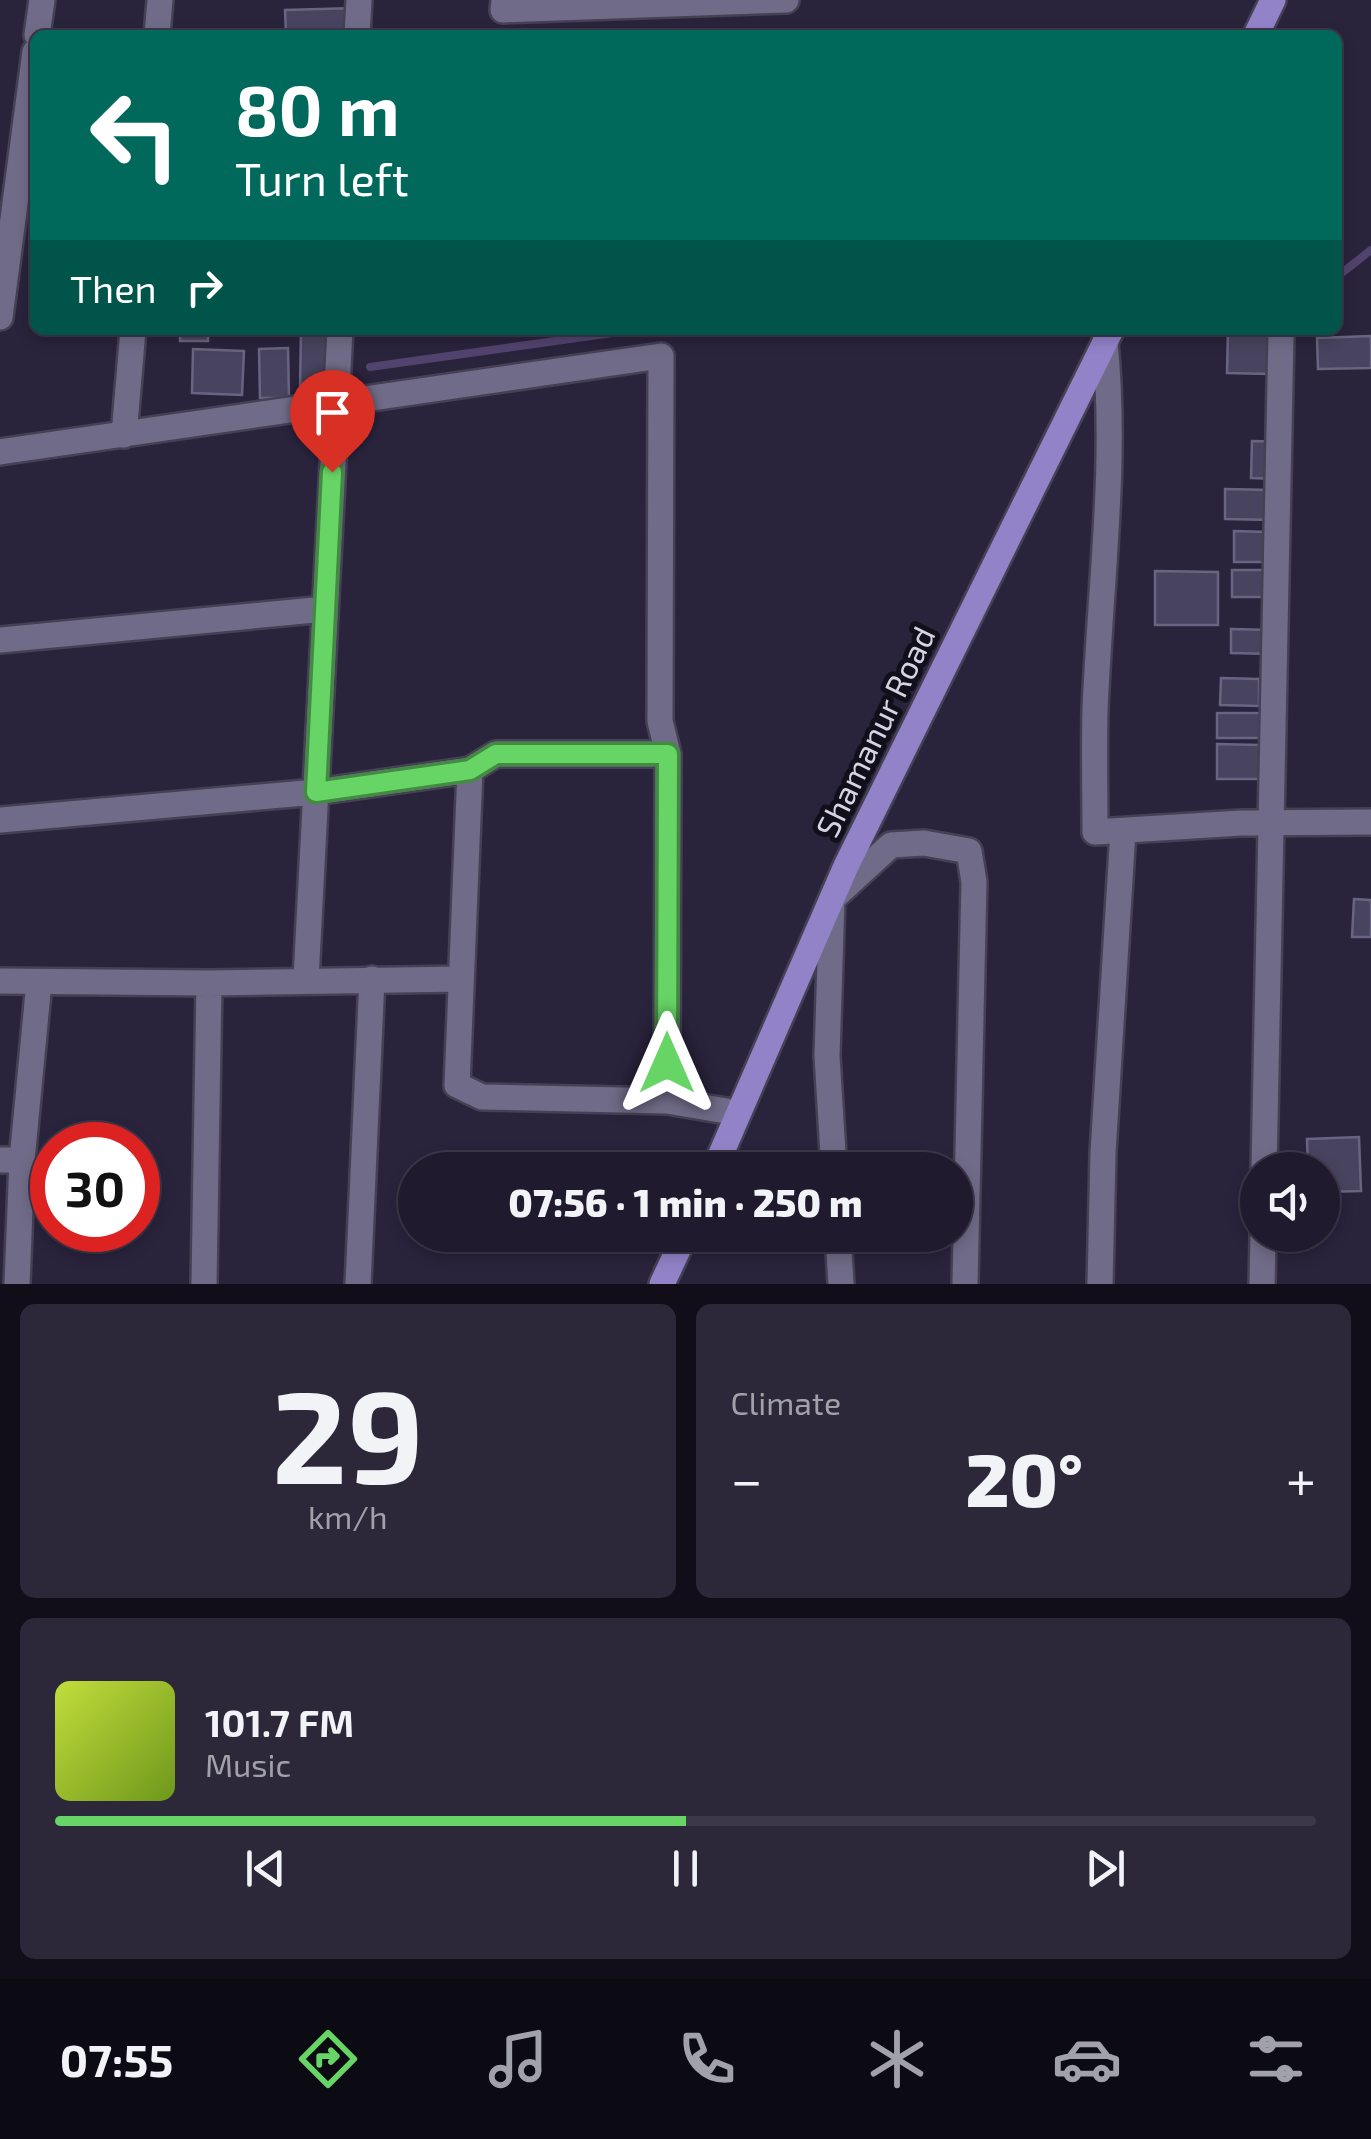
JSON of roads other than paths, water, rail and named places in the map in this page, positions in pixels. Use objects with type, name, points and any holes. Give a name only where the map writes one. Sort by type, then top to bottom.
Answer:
[{"type":"main road","points":[[1258,30],[1273,0]]},
{"type":"main road","name":"Shamanur Road","points":[[722,1152],[832,899],[1108,336]]},
{"type":"main road","points":[[665,1279],[677,1252]]},
{"type":"street","points":[[38,30],[42,0]]},
{"type":"street","points":[[157,30],[160,0]]},
{"type":"street","points":[[357,30],[359,0]]},
{"type":"street","points":[[504,0],[503,10],[786,0]]},
{"type":"street","points":[[0,316],[30,90]]},
{"type":"street","points":[[124,435],[133,335]]},
{"type":"street","points":[[306,979],[340,335]]},
{"type":"street","points":[[1264,1152],[1281,335]]},
{"type":"street","points":[[1108,336],[1111,400],[1106,558],[1095,710],[1094,832],[1371,822]]},
{"type":"street","points":[[0,452],[661,356],[660,721],[668,754],[667,1101]]},
{"type":"street","points":[[0,640],[326,609]]},
{"type":"street","points":[[0,820],[316,792],[470,770],[496,754],[668,754]]},
{"type":"street","points":[[470,770],[456,1085],[482,1097],[667,1101],[738,1113]]},
{"type":"street","points":[[1100,1284],[1123,831]]},
{"type":"street","points":[[833,1152],[827,1056],[832,899],[892,845],[924,843],[969,851],[974,882],[965,1284]]},
{"type":"street","points":[[0,981],[209,983],[461,978]]},
{"type":"street","points":[[358,1284],[372,979]]},
{"type":"street","points":[[17,1284],[11,1160],[38,982]]},
{"type":"street","points":[[204,1284],[209,983]]},
{"type":"street","points":[[839,1252],[841,1284]]},
{"type":"street","points":[[1262,1284],[1263,1252]]},
{"type":"waterway","points":[[1342,273],[1371,250]]},
{"type":"waterway","points":[[370,367],[598,335]]}]
